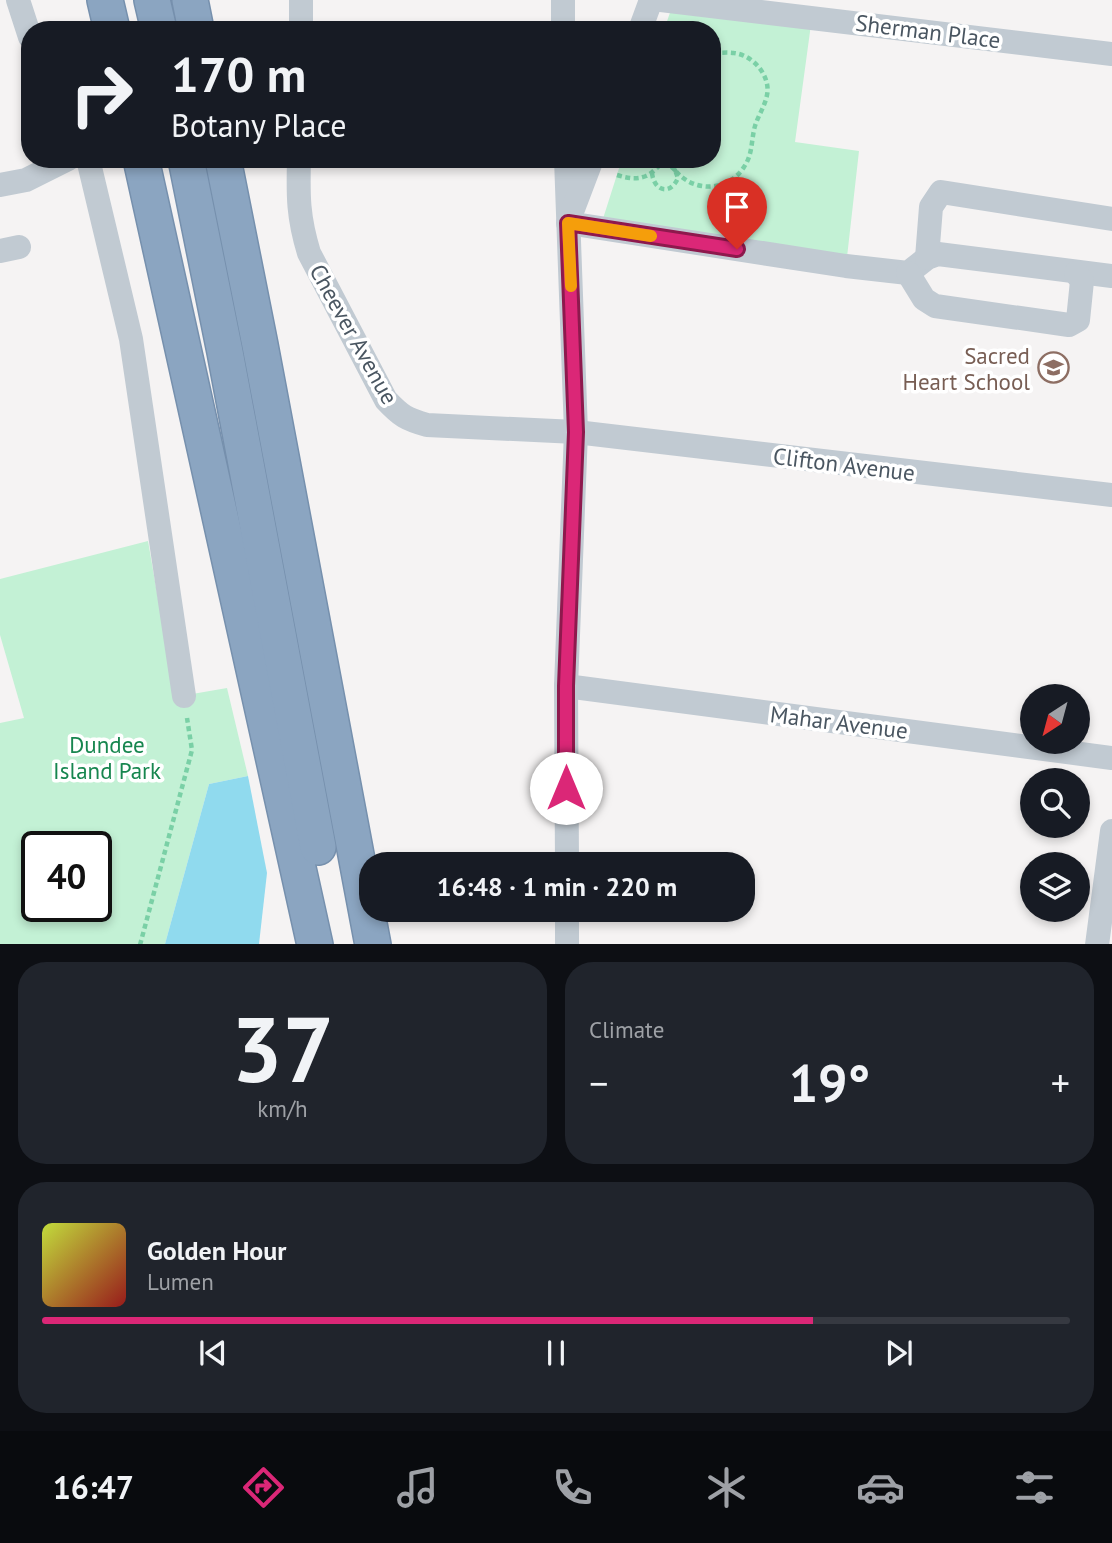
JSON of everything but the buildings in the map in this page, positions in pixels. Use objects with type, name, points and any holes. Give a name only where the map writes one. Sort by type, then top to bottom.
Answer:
[{"type":"highway","points":[[105,0],[110,21]]},
{"type":"highway","points":[[152,0],[157,21]]},
{"type":"highway","points":[[190,0],[194,21]]},
{"type":"highway","points":[[143,168],[315,944]]},
{"type":"highway","points":[[188,168],[336,944]]},
{"type":"highway","points":[[225,168],[373,944]]},
{"type":"street","points":[[18,0],[25,21]]},
{"type":"street","points":[[300,21],[301,0]]},
{"type":"street","points":[[563,0],[563,21]]},
{"type":"street","points":[[643,21],[651,0]]},
{"type":"street","name":"Sherman Place","points":[[661,0],[1112,54]]},
{"type":"street","points":[[0,185],[26,180],[50,168]]},
{"type":"street","points":[[90,168],[131,339],[184,696]]},
{"type":"street","name":"Cheever Avenue","points":[[299,168],[301,229],[309,253],[386,400],[399,414],[427,425],[576,432]]},
{"type":"street","points":[[566,168],[576,432],[566,686],[567,852]]},
{"type":"street","points":[[568,223],[589,168]]},
{"type":"street","points":[[1076,273],[1082,281],[1078,320],[1069,325],[935,306],[924,299],[918,265],[931,207],[942,192],[1112,219]]},
{"type":"street","points":[[568,223],[846,266],[918,265],[938,254],[1112,276]]},
{"type":"street","name":"Clifton Avenue","points":[[576,432],[1112,495]]},
{"type":"street","name":"Mahar Avenue","points":[[566,686],[1112,758]]},
{"type":"street","points":[[1097,944],[1112,831]]},
{"type":"street","points":[[567,922],[567,944]]},
{"type":"path","points":[[673,168],[694,185],[711,187],[728,183],[737,176],[750,156],[755,127],[768,95],[766,80],[755,63],[743,55],[721,53]]},
{"type":"path","points":[[617,175],[636,178],[652,173],[655,168]]},
{"type":"path","points":[[652,173],[658,187],[668,190],[678,178],[675,170]]},
{"type":"path","points":[[140,944],[192,750],[184,696]]},
{"type":"green space","points":[[674,1],[812,17],[795,142],[859,151],[846,266],[600,228],[619,168],[721,168],[721,21],[667,21]]},
{"type":"green space","name":"Dundee Island Park","points":[[148,541],[175,697],[227,688],[248,776],[209,784],[165,944],[0,944],[0,723],[24,718],[0,635],[0,579]]},
{"type":"water","points":[[248,776],[267,873],[259,944],[165,944],[209,784]]},
{"type":"slow traffic","points":[[571,286],[568,223],[651,236]]},
{"type":"place","name":"Sacred Heart School","points":[[1053,368]]},
{"type":"route","points":[[566,788],[566,686],[576,432],[568,223],[737,249]]}]
